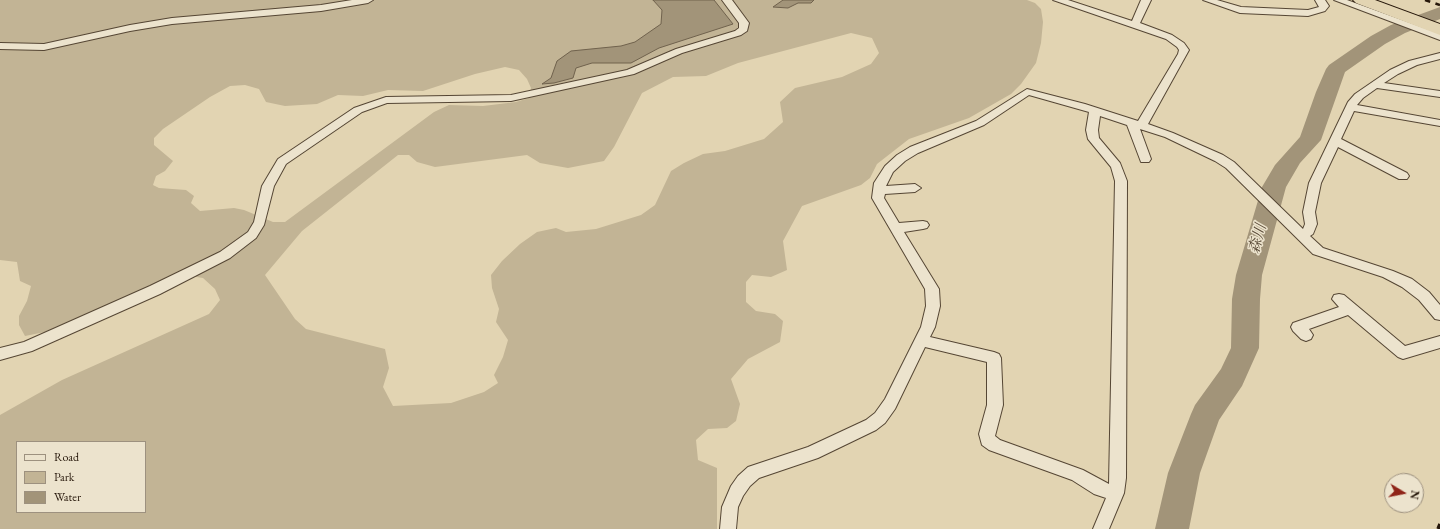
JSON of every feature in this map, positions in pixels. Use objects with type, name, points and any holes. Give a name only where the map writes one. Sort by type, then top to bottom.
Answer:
[{"type":"highway","points":[[1361,0],[1435,31]]},
{"type":"street","points":[[0,46],[44,47],[130,28],[172,21],[321,8],[368,0]]},
{"type":"street","points":[[0,354],[33,344],[155,290],[231,252],[252,234],[260,222],[268,186],[282,162],[358,110],[386,100],[511,98],[630,72],[679,51],[738,33],[744,29],[744,24],[727,0]]},
{"type":"street","points":[[1058,0],[1135,25],[1175,40],[1184,50],[1137,125],[1145,159]]},
{"type":"street","points":[[1135,25],[1146,0]]},
{"type":"street","points":[[1208,0],[1240,10],[1308,13],[1322,9],[1324,6],[1320,0]]},
{"type":"street","points":[[1339,0],[1401,23],[1435,31],[1440,37]]},
{"type":"street","points":[[1298,231],[1309,231],[1309,212],[1315,183],[1350,107],[1359,96],[1402,68],[1440,56]]},
{"type":"street","points":[[1375,85],[1440,94]]},
{"type":"street","points":[[728,529],[730,507],[736,491],[754,472],[812,454],[880,418],[890,404],[922,341],[928,327],[933,306],[932,289],[929,280],[878,198],[880,183],[890,169],[901,158],[937,139],[980,123],[1026,92],[1032,92],[1095,111],[1174,137],[1219,158],[1230,165],[1298,231],[1311,246],[1318,251],[1388,274],[1407,283],[1424,296],[1440,315]]},
{"type":"street","points":[[1350,107],[1440,123]]},
{"type":"street","points":[[1095,111],[1092,130],[1094,138],[1116,166],[1121,182],[1118,478],[1116,493],[1101,529]]},
{"type":"street","points":[[1334,140],[1403,176]]},
{"type":"street","points":[[879,190],[915,188]]},
{"type":"street","points":[[896,228],[923,225]]},
{"type":"street","points":[[1306,335],[1298,327],[1344,304],[1403,353],[1440,342]]},
{"type":"street","points":[[922,341],[994,358],[995,405],[987,434],[988,440],[995,445],[1077,475],[1100,489],[1116,493]]},
{"type":"green space","points":[[0,0],[1027,0],[1035,3],[1041,9],[1043,22],[1041,43],[1036,63],[1021,84],[1011,94],[969,118],[909,139],[877,164],[870,178],[861,185],[802,206],[783,241],[787,270],[771,277],[752,275],[746,282],[746,302],[756,311],[775,314],[783,321],[780,342],[748,359],[731,379],[740,404],[736,421],[727,428],[708,429],[696,440],[698,460],[717,468],[717,529],[0,529],[0,415],[62,380],[209,314],[220,300],[215,289],[203,278],[178,274],[45,332],[25,336],[19,325],[19,316],[27,301],[31,286],[20,281],[17,262],[0,260]],"holes":[[[851,33],[872,38],[879,53],[871,64],[842,77],[795,88],[780,102],[783,122],[764,139],[725,151],[703,154],[671,171],[655,205],[641,215],[596,229],[566,232],[556,228],[537,232],[520,244],[502,261],[491,275],[492,288],[499,309],[496,322],[508,340],[503,357],[494,375],[498,383],[484,392],[451,403],[393,406],[383,387],[389,368],[385,349],[306,329],[295,319],[265,275],[302,231],[398,155],[409,155],[417,162],[435,167],[527,155],[540,163],[568,168],[604,161],[614,147],[642,93],[673,77],[706,76],[738,63]],[[505,67],[519,70],[527,79],[531,88],[529,98],[516,102],[483,106],[449,105],[434,112],[285,222],[273,222],[244,210],[234,208],[200,211],[191,203],[194,196],[186,190],[159,188],[153,185],[156,176],[165,171],[173,161],[154,145],[154,138],[163,129],[210,97],[230,86],[245,85],[259,89],[266,102],[285,106],[317,104],[338,95],[363,96],[388,90],[423,91],[475,74]]]},
{"type":"water","points":[[653,0],[714,0],[733,24],[659,48],[631,63],[592,63],[576,68],[573,78],[554,83],[542,84],[551,78],[557,61],[571,51],[621,46],[635,42],[661,24],[662,10]]},
{"type":"water","points":[[783,0],[814,0],[811,3],[798,3],[788,8],[773,7]]},
{"type":"waterway","name":"森川","points":[[1172,529],[1184,473],[1206,414],[1232,377],[1245,348],[1246,299],[1249,275],[1265,214],[1274,187],[1283,170],[1292,158],[1310,140],[1320,114],[1326,92],[1336,69],[1378,40],[1398,29],[1440,13]]},
{"type":"railway","points":[[1425,0],[1440,5]]},
{"type":"railway","points":[[1438,529],[1440,524]]}]
